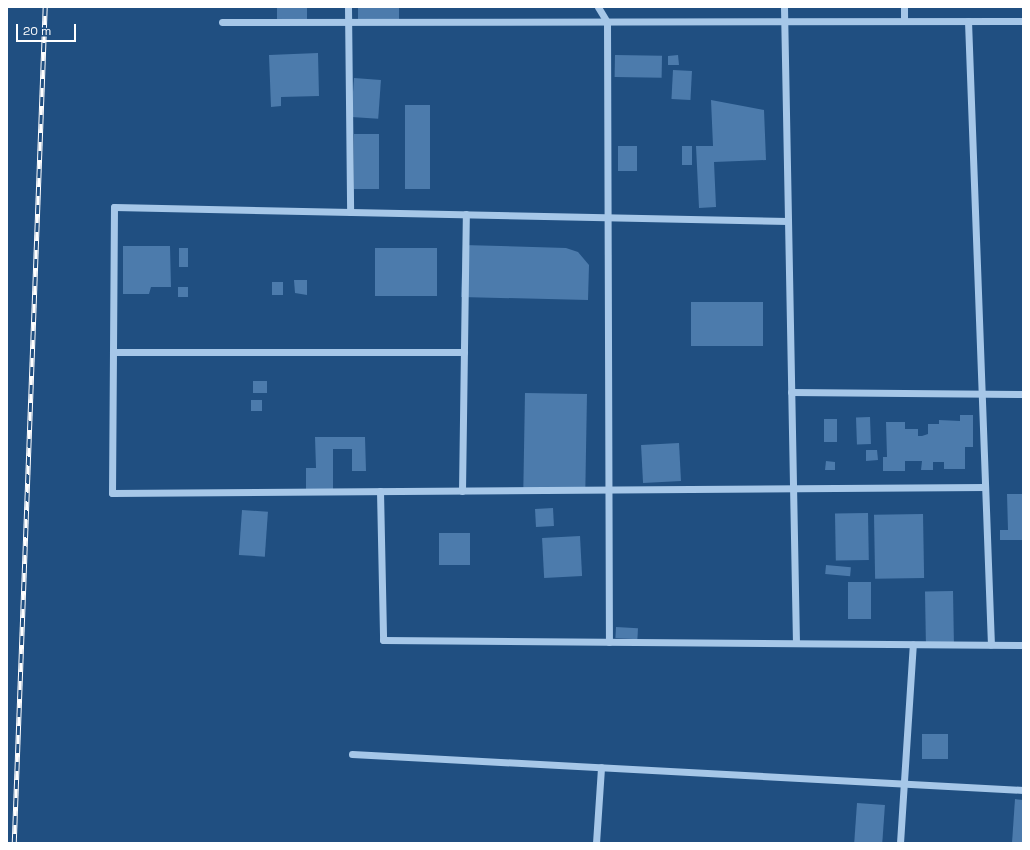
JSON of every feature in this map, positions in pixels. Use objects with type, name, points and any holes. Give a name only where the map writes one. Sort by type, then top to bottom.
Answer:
[{"type":"street","points":[[348,7],[350,212]]},
{"type":"street","points":[[598,7],[607,22],[608,642]]},
{"type":"street","points":[[784,7],[796,643]]},
{"type":"street","points":[[904,7],[904,21]]},
{"type":"street","points":[[968,21],[990,645]]},
{"type":"street","points":[[222,22],[1023,21]]},
{"type":"street","points":[[788,221],[114,207],[112,493],[985,487]]},
{"type":"street","points":[[462,491],[466,214]]},
{"type":"street","points":[[113,352],[464,352]]},
{"type":"street","points":[[791,392],[1023,394]]},
{"type":"street","points":[[380,491],[383,640],[1023,645]]},
{"type":"street","points":[[900,843],[913,644]]},
{"type":"street","points":[[352,754],[1023,790]]},
{"type":"street","points":[[596,843],[601,767]]},
{"type":"building","points":[[277,7],[307,7],[307,25],[277,25]]},
{"type":"building","points":[[358,7],[399,7],[399,24],[358,24]]},
{"type":"building","points":[[318,53],[319,96],[281,97],[281,106],[271,107],[269,55]]},
{"type":"building","points":[[615,55],[662,56],[662,78],[615,77]]},
{"type":"building","points":[[678,55],[679,65],[668,65],[668,56]]},
{"type":"building","points":[[673,70],[692,71],[690,100],[671,99]]},
{"type":"building","points":[[354,78],[381,80],[378,119],[351,117]]},
{"type":"building","points":[[711,100],[764,110],[766,160],[714,162],[716,207],[699,208],[696,146],[713,146]]},
{"type":"building","points":[[405,105],[430,105],[430,189],[405,189]]},
{"type":"building","points":[[354,134],[379,134],[379,189],[354,189]]},
{"type":"building","points":[[618,146],[637,146],[637,171],[618,171]]},
{"type":"building","points":[[682,146],[692,146],[692,165],[682,165]]},
{"type":"building","points":[[463,245],[566,248],[578,252],[589,265],[588,300],[461,297]]},
{"type":"building","points":[[123,246],[170,246],[171,287],[151,287],[149,294],[123,294]]},
{"type":"building","points":[[179,248],[188,248],[188,267],[179,267]]},
{"type":"building","points":[[375,248],[437,248],[437,296],[375,296]]},
{"type":"building","points":[[294,280],[307,280],[307,295],[295,293]]},
{"type":"building","points":[[272,282],[283,282],[283,295],[272,295]]},
{"type":"building","points":[[178,287],[188,287],[188,297],[178,297]]},
{"type":"building","points":[[691,302],[763,302],[763,346],[691,346]]},
{"type":"building","points":[[253,381],[267,381],[267,393],[253,393]]},
{"type":"building","points":[[525,393],[587,394],[585,491],[523,490]]},
{"type":"building","points":[[251,400],[262,400],[262,411],[251,411]]},
{"type":"building","points":[[960,415],[973,415],[973,447],[965,447],[965,469],[944,469],[944,462],[933,462],[933,470],[921,470],[922,461],[905,461],[905,471],[883,471],[883,457],[887,457],[886,422],[905,422],[905,429],[918,429],[918,436],[922,436],[928,434],[928,424],[939,424],[939,420],[960,421]]},
{"type":"building","points":[[856,417],[870,417],[871,444],[857,444]]},
{"type":"building","points":[[824,419],[837,419],[837,442],[824,442]]},
{"type":"building","points":[[315,437],[365,437],[366,471],[352,471],[352,449],[333,449],[333,493],[306,493],[306,468],[316,468]]},
{"type":"building","points":[[679,443],[681,481],[643,483],[641,445]]},
{"type":"building","points":[[866,450],[877,450],[878,460],[866,461]]},
{"type":"building","points":[[826,461],[835,462],[835,470],[825,470]]},
{"type":"building","points":[[1007,494],[1023,494],[1023,540],[1000,540],[1000,530],[1008,530]]},
{"type":"building","points":[[553,508],[554,526],[536,527],[535,509]]},
{"type":"building","points":[[242,510],[268,512],[265,557],[239,555]]},
{"type":"building","points":[[868,513],[869,560],[836,561],[835,514]]},
{"type":"building","points":[[923,514],[924,578],[875,579],[874,515]]},
{"type":"building","points":[[439,533],[470,533],[470,565],[439,565]]},
{"type":"building","points":[[580,536],[582,576],[544,578],[542,538]]},
{"type":"building","points":[[826,565],[851,567],[850,576],[825,574]]},
{"type":"building","points":[[848,582],[871,582],[871,619],[848,619]]},
{"type":"building","points":[[925,591],[953,591],[954,644],[926,644]]},
{"type":"building","points":[[616,627],[638,628],[637,639],[615,638]]},
{"type":"building","points":[[922,734],[948,734],[948,759],[922,759]]},
{"type":"building","points":[[1015,799],[1023,800],[1023,843],[1012,843]]},
{"type":"building","points":[[857,803],[885,805],[882,843],[854,843]]},
{"type":"railway","points":[[14,843],[45,7]]}]
